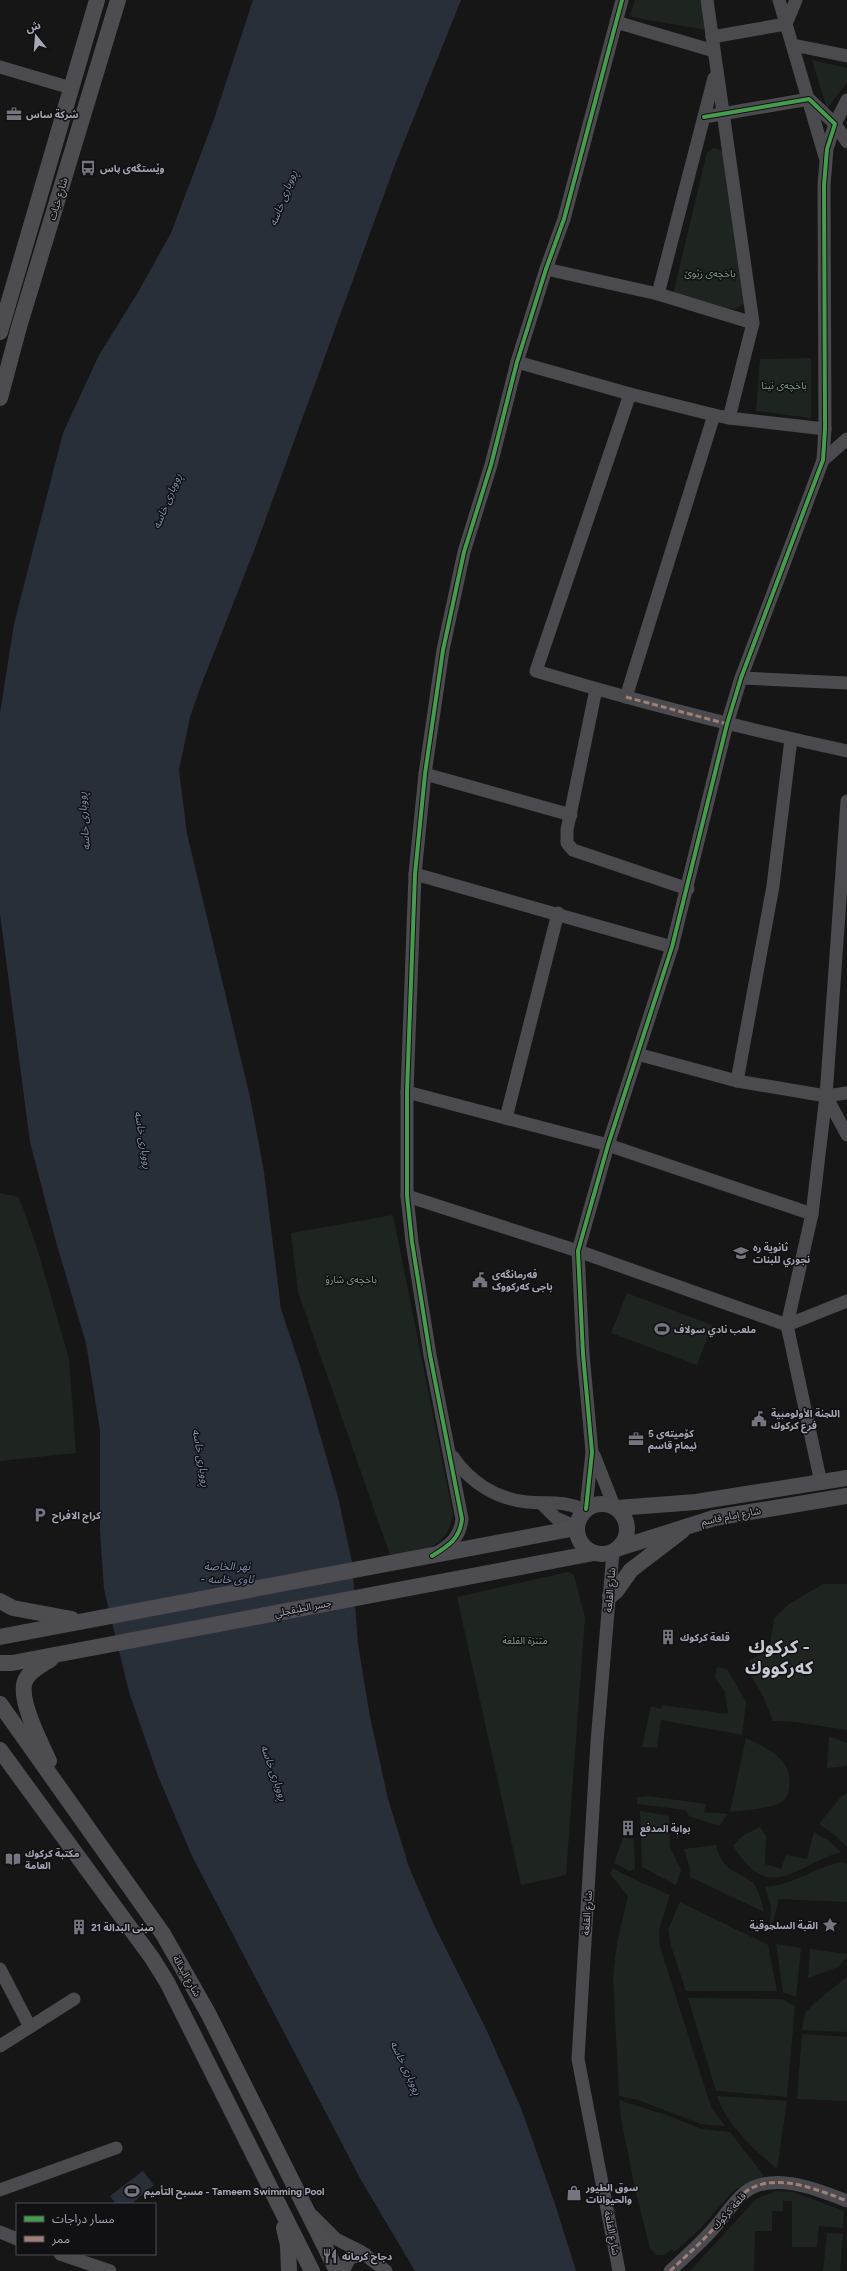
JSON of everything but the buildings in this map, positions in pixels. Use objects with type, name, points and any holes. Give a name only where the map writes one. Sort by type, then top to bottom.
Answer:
[{"type":"main road","name":"شارع خبات","points":[[0,332],[97,0]]},
{"type":"main road","name":"شارع خبات","points":[[0,398],[19,327],[118,0]]},
{"type":"main road","name":"شارع إمام قاسم","points":[[615,1507],[696,1502],[847,1478]]},
{"type":"main road","name":"شارع إمام قاسم","points":[[616,1550],[714,1518],[847,1496]]},
{"type":"main road","points":[[599,1503],[615,1507],[626,1520],[626,1535],[616,1550],[600,1554],[594,1553],[583,1546],[577,1535],[577,1520],[585,1509],[599,1503]]},
{"type":"main road","points":[[610,1596],[631,1570],[689,1525]]},
{"type":"main road","points":[[2,1636],[576,1528]]},
{"type":"main road","name":"جسر الطبقجلي","points":[[6,1663],[58,1655],[594,1553]]},
{"type":"main road","points":[[0,1601],[22,1610],[87,1620]]},
{"type":"main road","points":[[58,1655],[37,1667],[28,1676],[24,1688],[31,1720],[61,1788]]},
{"type":"main road","name":"شارع البدالة","points":[[0,1704],[163,1934],[208,2013],[337,2271]]},
{"type":"main road","name":"شارع البدالة","points":[[0,1750],[152,1958],[182,2011],[197,2045],[312,2271]]},
{"type":"main road","points":[[276,2202],[288,2245],[289,2271]]},
{"type":"street","points":[[432,1556],[454,1541],[462,1528],[462,1512],[430,1355],[412,1242],[407,1196],[407,1092],[415,874],[425,774],[444,650],[464,552],[491,465],[517,362],[546,269],[564,219],[622,0]]},
{"type":"street","points":[[707,0],[722,114],[753,323],[729,418]]},
{"type":"street","points":[[779,0],[826,161]]},
{"type":"street","points":[[786,24],[796,0]]},
{"type":"street","points":[[616,22],[714,51]]},
{"type":"street","points":[[712,37],[786,24]]},
{"type":"street","points":[[793,45],[847,56]]},
{"type":"street","points":[[0,68],[71,88]]},
{"type":"street","points":[[658,294],[716,71]]},
{"type":"street","points":[[704,117],[809,99]]},
{"type":"street","points":[[809,99],[835,124],[847,142]]},
{"type":"street","points":[[450,1454],[470,1478],[482,1487],[511,1499],[541,1503],[564,1502],[585,1509],[592,1452],[583,1354],[578,1250],[608,1145],[672,947],[688,889],[727,724],[741,678],[823,460],[825,429],[824,214],[826,161],[830,138],[835,124],[847,102]]},
{"type":"street","points":[[546,269],[658,294],[753,323]]},
{"type":"street","points":[[517,362],[630,394],[714,415],[825,429]]},
{"type":"street","points":[[630,394],[536,670],[596,689],[727,724],[847,751]]},
{"type":"street","points":[[626,697],[714,415]]},
{"type":"street","points":[[823,460],[847,439]]},
{"type":"street","points":[[741,678],[847,683]]},
{"type":"street","points":[[596,689],[566,837],[567,843],[573,850],[688,889]]},
{"type":"street","points":[[737,1081],[773,886],[791,739]]},
{"type":"street","points":[[425,774],[571,815]]},
{"type":"street","points":[[821,1483],[787,1324],[812,1214],[826,1096],[842,940],[847,801]]},
{"type":"street","points":[[415,874],[558,913],[672,947]]},
{"type":"street","points":[[506,1118],[558,913]]},
{"type":"street","points":[[637,1054],[737,1081],[826,1096],[847,1093]]},
{"type":"street","points":[[407,1092],[608,1145],[812,1214]]},
{"type":"street","points":[[826,1096],[847,1135]]},
{"type":"street","points":[[407,1196],[578,1250],[787,1324],[847,1302]]},
{"type":"street","points":[[592,1452],[615,1507]]},
{"type":"street","points":[[541,1503],[556,1518],[576,1528]]},
{"type":"street","name":"شارع القلعة","points":[[616,1550],[610,1596],[597,1742],[578,2059],[620,2271]]},
{"type":"street","points":[[0,1969],[30,2027]]},
{"type":"street","points":[[0,2046],[74,1999]]},
{"type":"street","points":[[0,2190],[116,2148]]},
{"type":"street","name":"قلعة كركوك","points":[[670,2271],[705,2238],[744,2192],[760,2186],[781,2182],[813,2188],[847,2202]]},
{"type":"street","points":[[303,2205],[336,2239],[365,2254],[386,2271]]},
{"type":"street","points":[[0,2232],[16,2239]]},
{"type":"street","points":[[343,2271],[350,2258],[365,2254]]},
{"type":"street","points":[[63,2255],[110,2271]]},
{"type":"green space","points":[[635,0],[700,0],[705,30],[632,17],[630,15]]},
{"type":"green space","points":[[812,60],[847,68],[847,82],[827,109]]},
{"type":"green space","name":"باخچەی زێوێ","points":[[714,148],[723,151],[744,304],[734,309],[673,295],[707,152]]},
{"type":"green space","name":"باخچەی نینا","points":[[811,358],[811,418],[756,411],[760,359]]},
{"type":"green space","points":[[0,1193],[19,1197],[37,1248],[69,1359],[76,1453],[0,1461]]},
{"type":"green space","name":"باخچەی شارۆ","points":[[393,1215],[453,1515],[450,1527],[445,1536],[438,1543],[422,1550],[390,1555],[298,1292],[291,1233]]},
{"type":"green space","name":"ملعب نادي سولاف","points":[[627,1293],[712,1325],[697,1365],[611,1333]]},
{"type":"green space","name":"متنزة القلعة","points":[[568,1572],[574,1575],[585,1617],[566,1875],[521,1885],[457,1597]]},
{"type":"green space","points":[[823,1584],[847,1584],[847,1730],[796,1722],[773,1721],[762,1694],[749,1673],[750,1660],[769,1651],[774,1618],[789,1604]]},
{"type":"green space","points":[[717,1667],[727,1669],[746,1702],[742,1735],[661,1720],[657,1748],[642,1747],[651,1706],[661,1709],[662,1705],[727,1714],[725,1692],[715,1677]]},
{"type":"green space","points":[[829,1736],[847,1743],[847,1766],[827,1768]]},
{"type":"green space","points":[[746,1738],[763,1746],[778,1756],[787,1770],[789,1792],[785,1800],[773,1805],[730,1812]]},
{"type":"green space","points":[[847,1793],[847,1847],[836,1836],[819,1824],[840,1798]]},
{"type":"green space","points":[[648,1796],[706,1804],[704,1812],[728,1814],[719,1826],[689,1816],[686,1810],[637,1804],[637,1797]]},
{"type":"green space","points":[[640,1811],[669,1816],[670,1847],[681,1870],[676,1885],[642,1867]]},
{"type":"green space","points":[[760,1827],[766,1836],[765,1864],[781,1869],[786,1855],[807,1859],[814,1832],[829,1841],[841,1852],[824,1858],[796,1872],[771,1878],[759,1874],[747,1864],[733,1846],[742,1836]]},
{"type":"green space","points":[[623,1838],[634,1839],[635,1869],[629,1871],[614,1863]]},
{"type":"green space","points":[[716,1845],[722,1861],[726,1866],[753,1883],[757,1889],[764,1912],[690,1877],[690,1868],[684,1849]]},
{"type":"green space","points":[[841,1862],[847,1864],[847,1902],[779,1899],[769,1936],[771,1907],[765,1887],[785,1883],[821,1868]]},
{"type":"green space","points":[[613,1868],[670,1895],[659,1929],[660,1947],[711,2107],[725,2126],[701,2124],[638,2100],[619,2096],[613,1977],[617,1943],[628,1896],[610,1874]]},
{"type":"green space","points":[[680,1902],[768,1945],[777,1991],[686,1991],[671,1946],[668,1930]]},
{"type":"green space","points":[[776,1944],[801,1948],[796,1997],[783,1992]]},
{"type":"green space","points":[[810,1949],[847,1954],[847,1957],[838,1967],[808,1978]]},
{"type":"green space","points":[[847,1977],[847,2032],[802,2030],[805,2013],[817,2001]]},
{"type":"green space","points":[[688,1998],[782,1999],[795,2006],[787,2097],[716,2091]]},
{"type":"green space","points":[[802,2034],[847,2037],[847,2101],[797,2099]]},
{"type":"green space","points":[[717,2096],[787,2101],[777,2169],[759,2154],[742,2136],[727,2116]]},
{"type":"green space","points":[[619,2100],[669,2116],[702,2129],[730,2132],[764,2176],[734,2190],[699,2230],[674,2252],[672,2249],[664,2255],[657,2255],[650,2248],[636,2193],[621,2119]]},
{"type":"green space","points":[[775,2191],[793,2192],[844,2211],[843,2228],[819,2226],[817,2247],[792,2247],[792,2201],[783,2201],[783,2211],[772,2211],[772,2231],[755,2231],[754,2271],[690,2271],[756,2199]]},
{"type":"green space","points":[[827,2233],[843,2234],[840,2271],[823,2271]]},
{"type":"water","name":"نهر الخاصة - ئاوی خاسە","points":[[253,0],[461,0],[396,162],[255,548],[202,683],[190,717],[179,770],[187,834],[250,1097],[264,1172],[281,1309],[301,1369],[338,1497],[352,1562],[358,1644],[370,1717],[388,1799],[409,1867],[434,1925],[486,2029],[521,2108],[555,2204],[576,2271],[415,2271],[361,2180],[192,1856],[158,1776],[129,1692],[104,1589],[100,1531],[100,1430],[86,1343],[56,1242],[30,1142],[0,914],[0,713],[14,624],[63,433],[99,355],[137,294],[171,233],[214,119]]},
{"type":"water","name":"مسبح التأميم - Tameem Swimming Pool","points":[[143,2171],[154,2185],[132,2203],[115,2203],[110,2196]]},
{"type":"marked path","points":[[626,697],[727,724]]},
{"type":"marked path","points":[[670,2271],[709,2234],[732,2205],[744,2193],[755,2186],[768,2183],[796,2184],[847,2201]]},
{"type":"cycle path","points":[[432,1556],[443,1549],[456,1537],[459,1532],[462,1519],[430,1355],[412,1242],[407,1196],[407,1092],[415,874],[425,774],[443,650],[464,552],[491,465],[517,362],[546,269],[564,219],[622,0]]},
{"type":"cycle path","points":[[586,1509],[592,1452],[583,1354],[578,1251],[608,1145],[672,947],[727,724],[741,678],[823,460],[825,429],[824,185],[827,149],[835,124],[809,99],[704,117]]},
{"type":"place","name":"شركة ساس","points":[[14,114]]},
{"type":"place","name":"وێستگەی پاس","points":[[88,168]]},
{"type":"place","name":"ثانوية ره نجوري للبنات","points":[[741,1253]]},
{"type":"place","name":"فەرمانگەی باجی کەرکووک","points":[[480,1280]]},
{"type":"place","name":"ملعب نادي سولاف","points":[[662,1329]]},
{"type":"place","name":"اللجنة الأولومبية فرع كركوك","points":[[759,1419]]},
{"type":"place","name":"کۆمیتەی 5 ئیمام قاسم","points":[[636,1439]]},
{"type":"place","name":"كراج الافراح","points":[[40,1515]]},
{"type":"place","name":"قلعة كركوك","points":[[668,1637]]},
{"type":"place","name":"بوابة المدفع","points":[[628,1828]]},
{"type":"place","name":"مكتبة كركوك العامة","points":[[13,1859]]},
{"type":"place","name":"القبة السلجوقية","points":[[830,1925]]},
{"type":"place","name":"مبنى البدالة 21","points":[[79,1927]]},
{"type":"place","name":"مسبح التأميم - Tameem Swimming Pool","points":[[132,2191]]},
{"type":"place","name":"سوق الطيور والحيوانات","points":[[574,2193]]},
{"type":"place","name":"دجاج کرمانە","points":[[330,2256]]},
{"type":"district","name":"كركوك - کەرکووك","points":[[779,1657]]},
{"type":"water label","name":"ڕووباری خاسە","points":[[283,198]]},
{"type":"water label","name":"ڕووباری خاسە","points":[[167,501]]},
{"type":"water label","name":"ڕووباری خاسە","points":[[84,821]]},
{"type":"water label","name":"ڕووباری خاسە","points":[[143,1140]]},
{"type":"water label","name":"ڕووباری خاسە","points":[[201,1458]]},
{"type":"water label","name":"ڕووباری خاسە","points":[[274,1773]]},
{"type":"water label","name":"ڕووباری خاسە","points":[[406,2068]]}]
